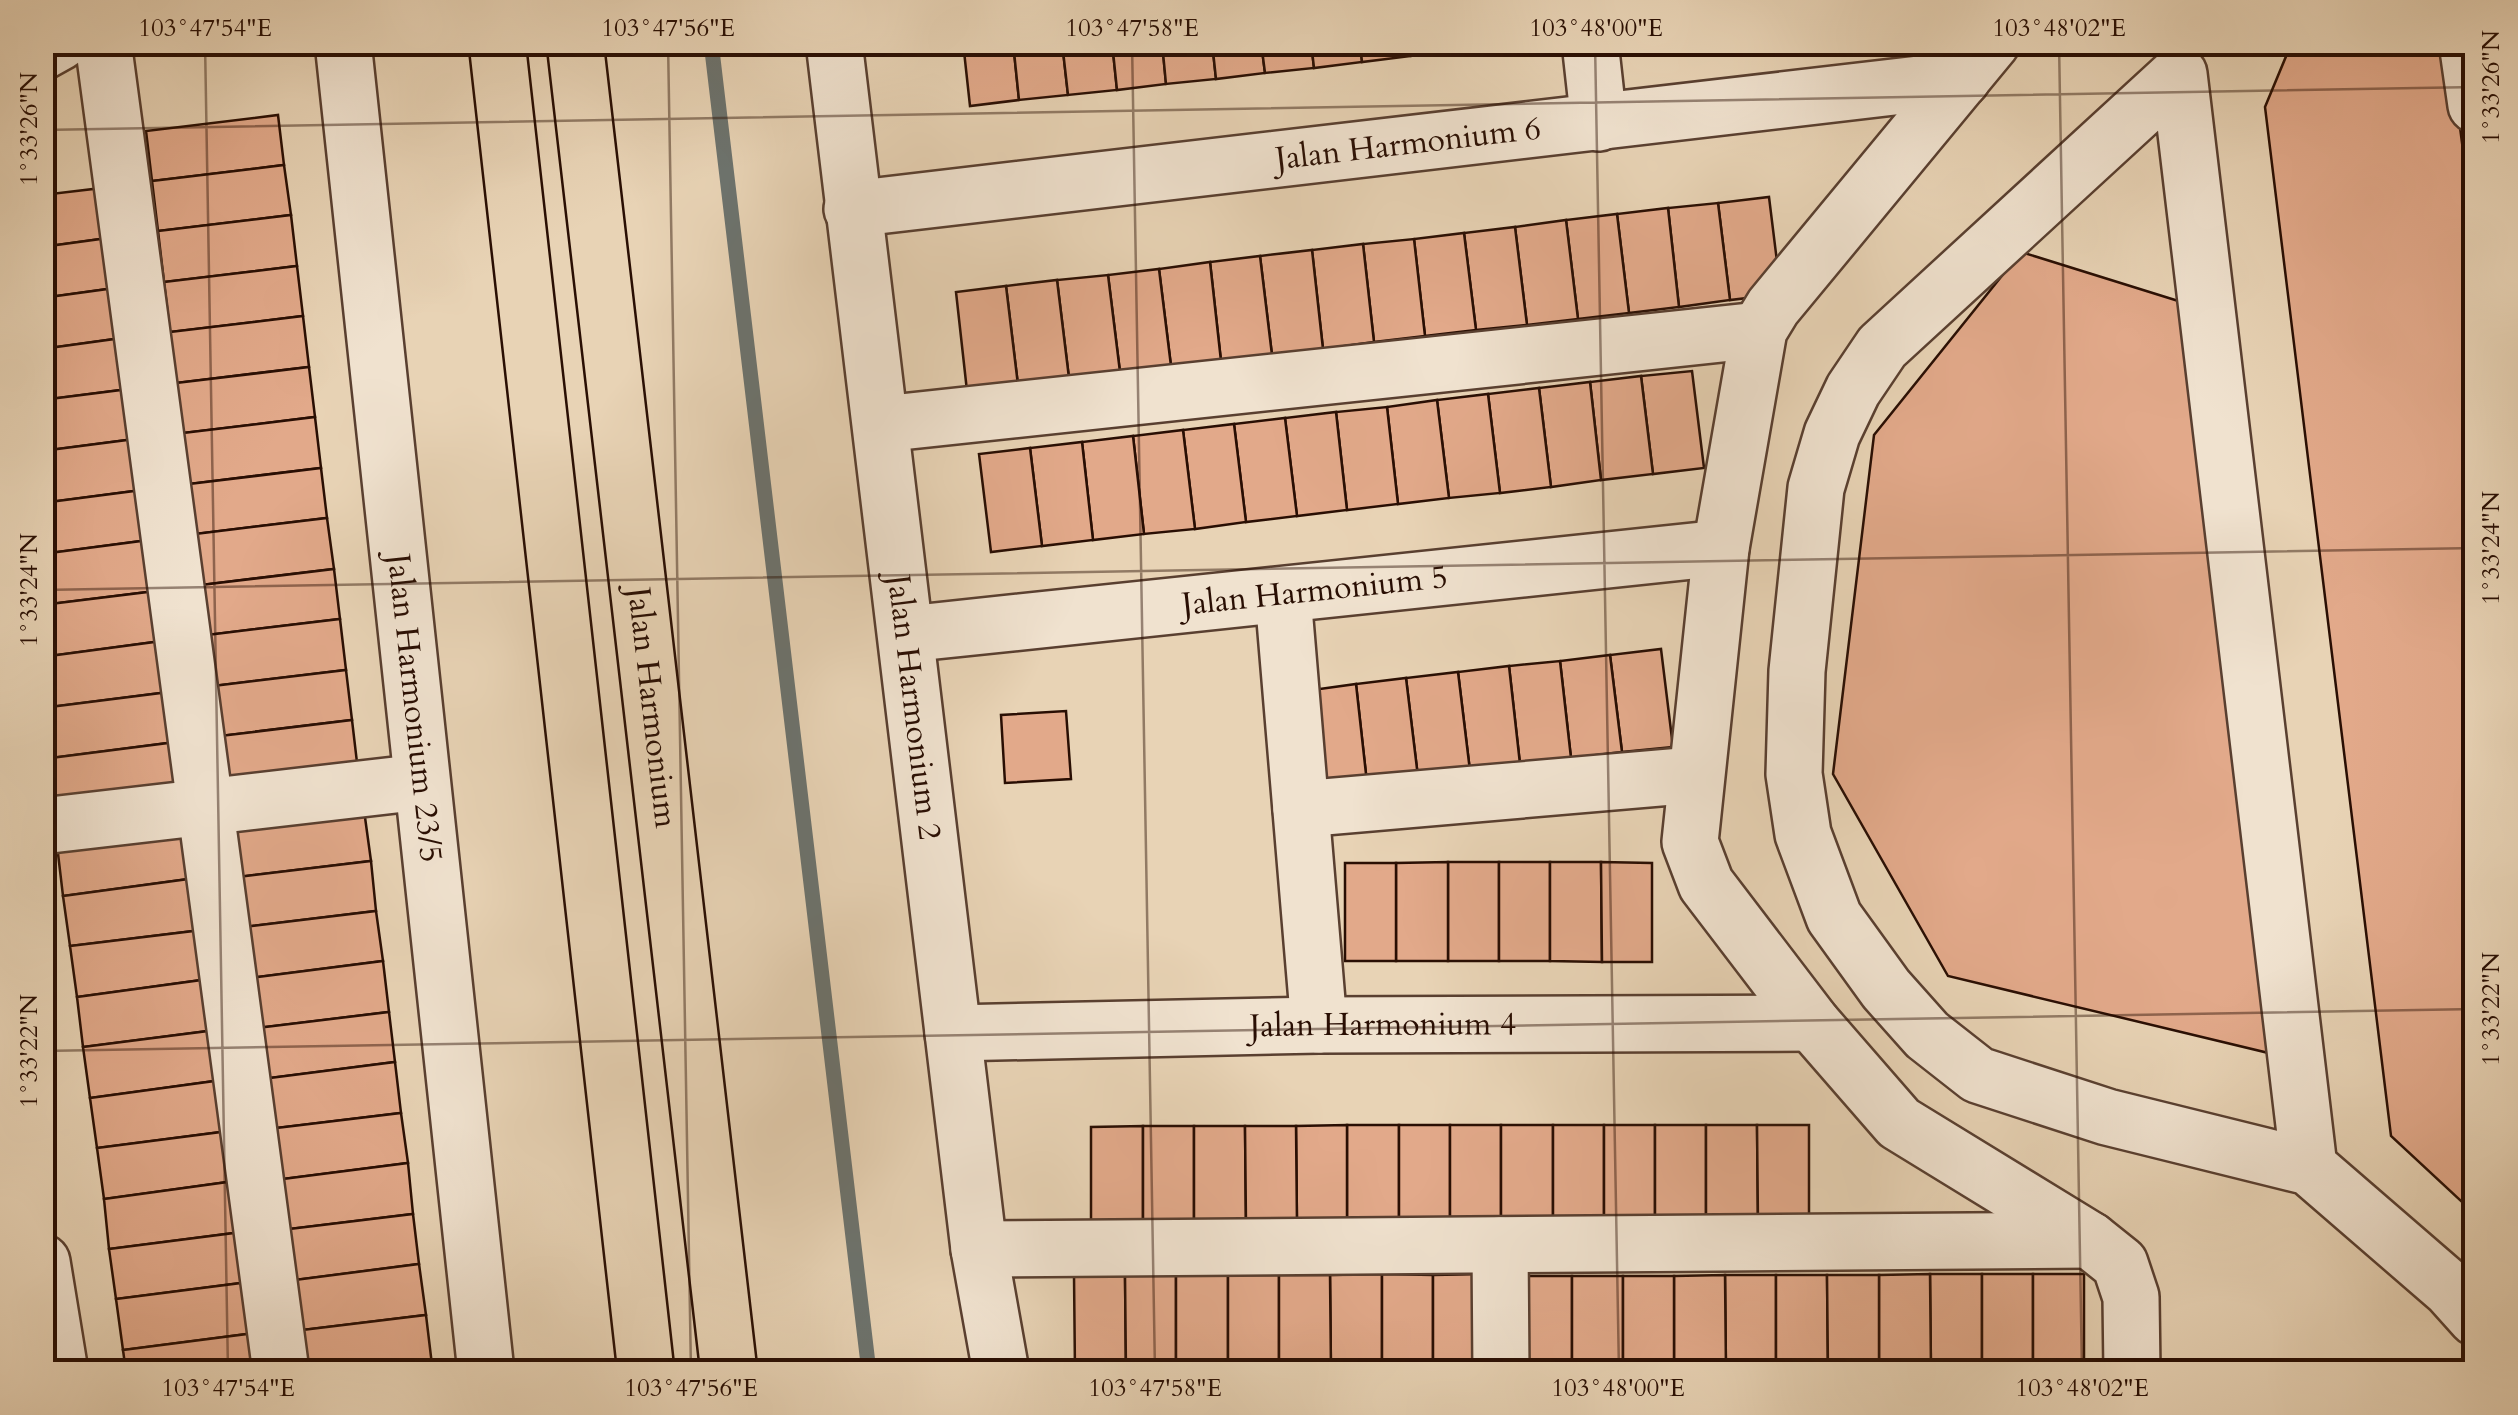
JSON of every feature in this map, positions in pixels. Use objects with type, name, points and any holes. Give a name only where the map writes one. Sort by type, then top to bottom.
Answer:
[{"type":"main road","points":[[497,42],[646,1372]]},
{"type":"main road","name":"Jalan Harmonium","points":[[575,42],[729,1372]]},
{"type":"street","points":[[42,52],[60,42]]},
{"type":"street","points":[[103,42],[281,1372]]},
{"type":"street","name":"Jalan Harmonium 23/5","points":[[343,42],[486,1372]]},
{"type":"street","name":"Jalan Harmonium 2","points":[[834,42],[979,1249],[1001,1372]]},
{"type":"street","points":[[1590,42],[1600,122]]},
{"type":"street","points":[[2467,42],[2476,105]]},
{"type":"street","points":[[2187,58],[2310,1168]]},
{"type":"street","points":[[2187,58],[1882,347],[1853,390],[1832,434],[1816,488],[1797,670],[1794,774],[1803,834],[1834,917],[1886,989],[1926,1035],[1978,1076],[2108,1117],[2310,1168],[2450,1288],[2476,1318]]},
{"type":"street","points":[[1977,61],[1773,307],[1759,330],[1721,548],[1694,775],[1690,842],[1698,871],[1812,1023],[1908,1130],[2090,1240],[2120,1264],[2130,1285],[2132,1372]]},
{"type":"street","name":"Jalan Harmonium 6","points":[[852,208],[1600,122],[1977,61]]},
{"type":"street","points":[[882,424],[1759,330]]},
{"type":"street","name":"Jalan Harmonium 5","points":[[907,634],[1721,548]]},
{"type":"street","points":[[1283,596],[1319,1025]]},
{"type":"street","points":[[1301,808],[1694,775]]},
{"type":"street","points":[[42,826],[421,782]]},
{"type":"street","name":"Jalan Harmonium 4","points":[[953,1033],[1319,1025],[1812,1023]]},
{"type":"street","points":[[979,1249],[2090,1240]]},
{"type":"street","points":[[1500,1245],[1501,1372]]},
{"type":"street","points":[[44,1291],[60,1372]]},
{"type":"building","points":[[963,42],[1013,42],[1019,100],[970,106]]},
{"type":"building","points":[[1013,42],[1062,42],[1068,95],[1019,100]]},
{"type":"building","points":[[1062,42],[1112,42],[1117,90],[1068,95]]},
{"type":"building","points":[[1112,42],[1162,42],[1166,84],[1117,90]]},
{"type":"building","points":[[1162,42],[1212,42],[1216,79],[1166,84]]},
{"type":"building","points":[[1212,42],[1261,42],[1265,73],[1216,79]]},
{"type":"building","points":[[1261,42],[1311,42],[1314,68],[1265,73]]},
{"type":"building","points":[[1311,42],[1360,42],[1362,62],[1314,68]]},
{"type":"building","points":[[1360,42],[1410,42],[1411,56],[1362,62]]},
{"type":"building","points":[[1410,42],[1459,42],[1460,51],[1411,56]]},
{"type":"building","points":[[1459,42],[1509,42],[1510,45],[1460,51]]},
{"type":"building","points":[[2292,42],[2449,42],[2476,251],[2476,1215],[2391,1136],[2265,107]]},
{"type":"building","points":[[278,115],[284,165],[152,181],[146,131]]},
{"type":"building","points":[[284,165],[291,215],[158,231],[152,181]]},
{"type":"building","points":[[102,188],[108,238],[42,247],[42,195]]},
{"type":"building","points":[[1769,197],[1781,294],[1730,300],[1718,203]]},
{"type":"building","points":[[1718,203],[1730,300],[1679,307],[1668,208]]},
{"type":"building","points":[[1668,208],[1679,307],[1629,313],[1617,214]]},
{"type":"building","points":[[1617,214],[1629,313],[1578,319],[1566,220]]},
{"type":"building","points":[[291,215],[297,266],[164,282],[158,231]]},
{"type":"building","points":[[1566,220],[1578,319],[1527,325],[1515,227]]},
{"type":"building","points":[[1515,227],[1527,325],[1476,330],[1464,233]]},
{"type":"building","points":[[1464,233],[1476,330],[1425,336],[1414,239]]},
{"type":"building","points":[[108,238],[115,288],[42,298],[42,247]]},
{"type":"building","points":[[1414,239],[1425,336],[1374,342],[1363,244]]},
{"type":"building","points":[[1363,244],[1374,342],[1323,349],[1312,250]]},
{"type":"building","points":[[1312,250],[1323,349],[1272,355],[1260,256]]},
{"type":"building","points":[[2021,252],[2188,304],[2277,1055],[1948,976],[1833,774],[1874,435]]},
{"type":"building","points":[[1260,256],[1272,355],[1221,361],[1210,262]]},
{"type":"building","points":[[1210,262],[1221,361],[1171,366],[1159,269]]},
{"type":"building","points":[[297,266],[303,316],[170,332],[164,282]]},
{"type":"building","points":[[1159,269],[1171,366],[1120,372],[1108,275]]},
{"type":"building","points":[[1108,275],[1120,372],[1069,378],[1057,280]]},
{"type":"building","points":[[1057,280],[1069,378],[1018,385],[1006,286]]},
{"type":"building","points":[[1006,286],[1018,385],[967,391],[956,292]]},
{"type":"building","points":[[115,288],[122,338],[42,349],[42,298]]},
{"type":"building","points":[[303,316],[309,367],[176,383],[170,332]]},
{"type":"building","points":[[122,338],[129,389],[42,400],[42,349]]},
{"type":"building","points":[[309,367],[315,417],[183,433],[176,383]]},
{"type":"building","points":[[1692,371],[1704,468],[1653,474],[1641,376]]},
{"type":"building","points":[[1641,376],[1653,474],[1601,480],[1590,382]]},
{"type":"building","points":[[1590,382],[1601,480],[1551,487],[1539,388]]},
{"type":"building","points":[[1539,388],[1551,487],[1500,493],[1488,394]]},
{"type":"building","points":[[129,389],[135,439],[42,451],[42,400]]},
{"type":"building","points":[[1488,394],[1500,493],[1449,498],[1437,400]]},
{"type":"building","points":[[1437,400],[1449,498],[1398,504],[1387,407]]},
{"type":"building","points":[[1387,407],[1398,504],[1347,510],[1336,412]]},
{"type":"building","points":[[1336,412],[1347,510],[1297,516],[1285,418]]},
{"type":"building","points":[[315,417],[321,468],[189,484],[183,433]]},
{"type":"building","points":[[1285,418],[1297,516],[1246,522],[1234,424]]},
{"type":"building","points":[[1234,424],[1246,522],[1195,529],[1183,430]]},
{"type":"building","points":[[1183,430],[1195,529],[1144,534],[1133,436]]},
{"type":"building","points":[[1133,436],[1144,534],[1093,540],[1082,442]]},
{"type":"building","points":[[135,439],[142,490],[42,503],[42,451]]},
{"type":"building","points":[[1082,442],[1093,540],[1042,546],[1030,448]]},
{"type":"building","points":[[1030,448],[1042,546],[991,552],[979,454]]},
{"type":"building","points":[[321,468],[327,518],[195,534],[189,484]]},
{"type":"building","points":[[142,490],[149,540],[42,554],[42,503]]},
{"type":"building","points":[[327,518],[334,569],[201,585],[195,534]]},
{"type":"building","points":[[149,540],[156,591],[42,605],[42,554]]},
{"type":"building","points":[[334,569],[340,619],[207,635],[201,585]]},
{"type":"building","points":[[156,591],[162,641],[42,657],[42,605]]},
{"type":"building","points":[[340,619],[346,670],[213,686],[207,635]]},
{"type":"building","points":[[162,641],[169,692],[42,708],[42,657]]},
{"type":"building","points":[[1661,649],[1673,747],[1622,752],[1610,655]]},
{"type":"building","points":[[1610,655],[1622,752],[1571,758],[1560,661]]},
{"type":"building","points":[[1560,661],[1571,758],[1520,764],[1509,666]]},
{"type":"building","points":[[1509,666],[1520,764],[1470,771],[1458,672]]},
{"type":"building","points":[[346,670],[352,720],[220,736],[213,686]]},
{"type":"building","points":[[1458,672],[1470,771],[1418,777],[1406,678]]},
{"type":"building","points":[[1406,678],[1418,777],[1367,783],[1356,684]]},
{"type":"building","points":[[1356,684],[1367,783],[1316,788],[1305,691]]},
{"type":"building","points":[[169,692],[176,742],[43,759],[42,708]]},
{"type":"building","points":[[1066,711],[1071,779],[1005,783],[1001,715]]},
{"type":"building","points":[[352,720],[358,771],[226,787],[220,736]]},
{"type":"building","points":[[176,742],[182,792],[50,810],[43,759]]},
{"type":"building","points":[[364,810],[371,861],[238,877],[232,826]]},
{"type":"building","points":[[189,829],[196,878],[63,896],[57,845]]},
{"type":"building","points":[[371,861],[376,911],[244,927],[238,877]]},
{"type":"building","points":[[1448,862],[1499,862],[1499,961],[1448,961]]},
{"type":"building","points":[[1448,862],[1448,961],[1396,961],[1396,863]]},
{"type":"building","points":[[1499,862],[1550,862],[1550,961],[1499,961]]},
{"type":"building","points":[[1550,862],[1601,862],[1602,962],[1550,961]]},
{"type":"building","points":[[1601,862],[1652,863],[1652,962],[1602,962]]},
{"type":"building","points":[[1345,863],[1396,863],[1396,961],[1345,961]]},
{"type":"building","points":[[196,878],[202,930],[70,946],[63,896]]},
{"type":"building","points":[[376,911],[383,961],[250,978],[244,927]]},
{"type":"building","points":[[202,930],[209,979],[77,997],[70,946]]},
{"type":"building","points":[[383,961],[389,1012],[257,1028],[250,978]]},
{"type":"building","points":[[209,979],[216,1030],[83,1047],[77,997]]},
{"type":"building","points":[[389,1012],[395,1062],[262,1079],[257,1028]]},
{"type":"building","points":[[216,1030],[222,1080],[90,1098],[83,1047]]},
{"type":"building","points":[[395,1062],[401,1113],[268,1129],[262,1079]]},
{"type":"building","points":[[222,1080],[229,1131],[97,1148],[90,1098]]},
{"type":"building","points":[[401,1113],[408,1163],[275,1180],[268,1129]]},
{"type":"building","points":[[1347,1125],[1399,1125],[1399,1224],[1347,1225]]},
{"type":"building","points":[[1347,1125],[1347,1225],[1297,1225],[1296,1126]]},
{"type":"building","points":[[1399,1125],[1450,1125],[1450,1224],[1399,1224]]},
{"type":"building","points":[[1450,1125],[1501,1125],[1501,1224],[1450,1224]]},
{"type":"building","points":[[1501,1125],[1553,1125],[1553,1224],[1501,1224]]},
{"type":"building","points":[[1553,1125],[1604,1125],[1604,1224],[1553,1224]]},
{"type":"building","points":[[1604,1125],[1655,1125],[1655,1224],[1604,1224]]},
{"type":"building","points":[[1655,1125],[1706,1125],[1706,1224],[1655,1224]]},
{"type":"building","points":[[1706,1125],[1757,1125],[1758,1224],[1706,1224]]},
{"type":"building","points":[[1757,1125],[1809,1125],[1809,1223],[1758,1224]]},
{"type":"building","points":[[1143,1126],[1143,1225],[1091,1225],[1091,1127]]},
{"type":"building","points":[[1143,1126],[1194,1126],[1194,1225],[1143,1225]]},
{"type":"building","points":[[1194,1126],[1245,1126],[1246,1225],[1194,1225]]},
{"type":"building","points":[[1245,1126],[1296,1126],[1297,1225],[1246,1225]]},
{"type":"building","points":[[229,1131],[235,1181],[104,1199],[97,1148]]},
{"type":"building","points":[[408,1163],[413,1214],[281,1230],[275,1180]]},
{"type":"building","points":[[235,1181],[242,1232],[109,1249],[104,1199]]},
{"type":"building","points":[[413,1214],[419,1264],[287,1281],[281,1230]]},
{"type":"building","points":[[242,1232],[249,1282],[116,1299],[109,1249]]},
{"type":"building","points":[[419,1264],[426,1315],[294,1331],[287,1281]]},
{"type":"building","points":[[1382,1274],[1382,1372],[1331,1372],[1330,1275]]},
{"type":"building","points":[[1382,1274],[1433,1275],[1433,1372],[1382,1372]]},
{"type":"building","points":[[1484,1274],[1484,1372],[1433,1372],[1433,1275]]},
{"type":"building","points":[[1930,1274],[1982,1274],[1982,1372],[1931,1372]]},
{"type":"building","points":[[1930,1274],[1931,1372],[1879,1372],[1879,1275]]},
{"type":"building","points":[[1982,1274],[2033,1274],[2033,1372],[1982,1372]]},
{"type":"building","points":[[2033,1274],[2084,1274],[2084,1372],[2033,1372]]},
{"type":"building","points":[[1074,1275],[1125,1275],[1126,1372],[1075,1372]]},
{"type":"building","points":[[1125,1275],[1176,1275],[1176,1372],[1126,1372]]},
{"type":"building","points":[[1176,1275],[1228,1275],[1228,1372],[1176,1372]]},
{"type":"building","points":[[1228,1275],[1279,1275],[1279,1372],[1228,1372]]},
{"type":"building","points":[[1279,1275],[1330,1275],[1331,1372],[1279,1372]]},
{"type":"building","points":[[1725,1275],[1776,1275],[1776,1372],[1726,1372]]},
{"type":"building","points":[[1725,1275],[1726,1372],[1674,1372],[1674,1276]]},
{"type":"building","points":[[1776,1275],[1827,1275],[1828,1372],[1776,1372]]},
{"type":"building","points":[[1827,1275],[1879,1275],[1879,1372],[1828,1372]]},
{"type":"building","points":[[1520,1276],[1572,1276],[1572,1372],[1520,1372]]},
{"type":"building","points":[[1572,1276],[1623,1276],[1623,1372],[1572,1372]]},
{"type":"building","points":[[1623,1276],[1674,1276],[1674,1372],[1623,1372]]},
{"type":"building","points":[[249,1282],[255,1333],[123,1350],[116,1299]]},
{"type":"building","points":[[426,1315],[432,1365],[374,1372],[298,1372],[294,1331]]},
{"type":"building","points":[[255,1333],[261,1372],[126,1372],[123,1350]]},
{"type":"building","points":[[432,1365],[433,1372],[374,1372]]},
{"type":"waterway","points":[[711,42],[869,1372]]}]
